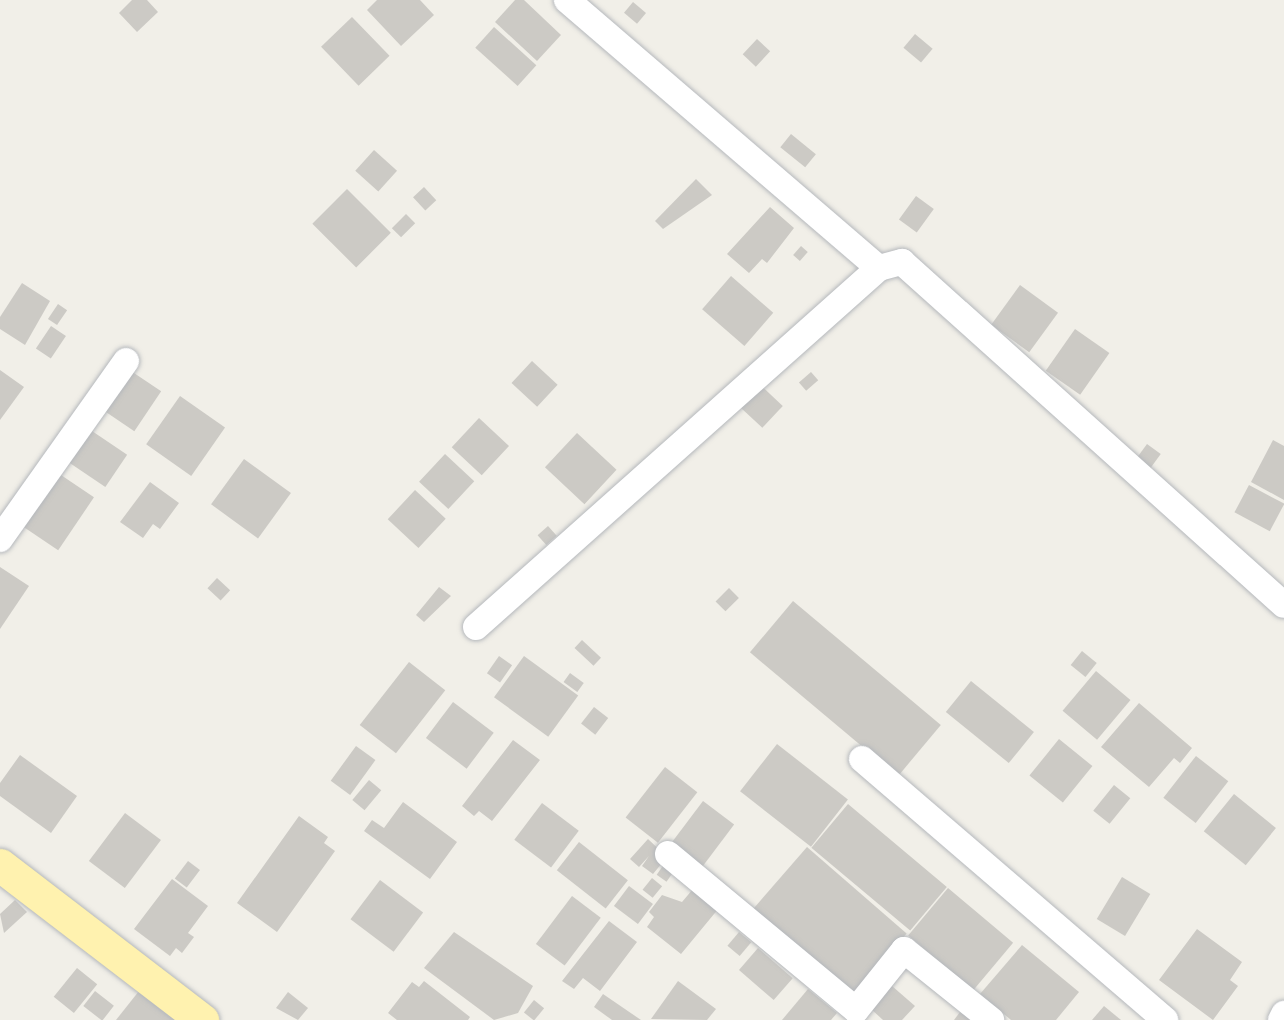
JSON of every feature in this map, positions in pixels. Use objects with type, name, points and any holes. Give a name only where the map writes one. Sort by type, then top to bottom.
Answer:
[{"type":"main road","points":[[0,865],[202,1020]]},
{"type":"street","points":[[567,0],[879,268]]},
{"type":"street","points":[[476,627],[879,268],[902,262],[1284,604]]},
{"type":"street","points":[[0,539],[126,361]]},
{"type":"street","points":[[862,759],[1164,1020]]},
{"type":"street","points":[[668,854],[856,1010],[904,950],[991,1020]]},
{"type":"street","points":[[1281,1020],[1284,1014]]},
{"type":"building","points":[[132,0],[147,0],[158,12],[137,32],[119,13]]},
{"type":"building","points":[[377,0],[420,0],[434,15],[401,46],[367,10]]},
{"type":"building","points":[[515,0],[524,0],[561,35],[537,61],[495,22]]},
{"type":"building","points":[[633,2],[646,13],[637,24],[624,13]]},
{"type":"building","points":[[352,17],[390,56],[359,86],[321,47]]},
{"type":"building","points":[[494,27],[536,65],[518,86],[475,48]]},
{"type":"building","points":[[915,34],[933,49],[921,63],[903,48]]},
{"type":"building","points":[[757,39],[770,51],[756,67],[743,54]]},
{"type":"building","points":[[791,134],[816,154],[805,167],[780,147]]},
{"type":"building","points":[[374,150],[397,171],[378,192],[355,171]]},
{"type":"building","points":[[696,179],[712,195],[663,229],[655,221]]},
{"type":"building","points":[[424,187],[436,200],[425,210],[413,197]]},
{"type":"building","points":[[347,189],[391,233],[356,267],[312,224]]},
{"type":"building","points":[[916,196],[934,209],[917,232],[899,219]]},
{"type":"building","points":[[770,207],[794,228],[767,263],[762,259],[749,273],[727,254]]},
{"type":"building","points":[[406,214],[415,223],[401,237],[392,228]]},
{"type":"building","points":[[801,246],[808,252],[800,261],[793,255]]},
{"type":"building","points":[[731,276],[773,313],[744,346],[702,309]]},
{"type":"building","points":[[22,283],[50,301],[25,345],[0,329],[0,317]]},
{"type":"building","points":[[1020,285],[1058,313],[1029,352],[991,325]]},
{"type":"building","points":[[58,304],[67,310],[57,325],[48,319]]},
{"type":"building","points":[[51,326],[66,336],[51,358],[36,348]]},
{"type":"building","points":[[1075,329],[1109,353],[1080,395],[1046,371]]},
{"type":"building","points":[[532,361],[558,385],[537,407],[512,383]]},
{"type":"building","points":[[128,369],[161,391],[134,431],[101,409]]},
{"type":"building","points":[[0,370],[24,387],[0,420]]},
{"type":"building","points":[[811,372],[818,380],[806,391],[799,382]]},
{"type":"building","points":[[755,380],[783,406],[762,428],[735,402]]},
{"type":"building","points":[[180,396],[225,428],[191,476],[146,444]]},
{"type":"building","points":[[479,418],[509,446],[482,475],[452,447]]},
{"type":"building","points":[[89,429],[127,455],[105,487],[67,461]]},
{"type":"building","points":[[577,433],[616,470],[584,504],[545,467]]},
{"type":"building","points":[[1273,440],[1284,446],[1284,500],[1251,482]]},
{"type":"building","points":[[1147,444],[1161,454],[1147,473],[1133,463]]},
{"type":"building","points":[[445,454],[474,481],[448,509],[419,482]]},
{"type":"building","points":[[244,459],[291,493],[258,538],[211,504]]},
{"type":"building","points":[[55,471],[94,497],[58,550],[19,524]]},
{"type":"building","points":[[150,482],[179,503],[160,529],[153,524],[143,538],[120,522]]},
{"type":"building","points":[[1249,485],[1284,504],[1270,531],[1234,512]]},
{"type":"building","points":[[415,490],[446,519],[418,548],[388,519]]},
{"type":"building","points":[[548,526],[557,536],[546,545],[538,535]]},
{"type":"building","points":[[0,567],[29,586],[0,629]]},
{"type":"building","points":[[217,578],[230,590],[221,601],[207,588]]},
{"type":"building","points":[[439,587],[451,596],[424,622],[416,615]]},
{"type":"building","points":[[729,588],[739,598],[725,611],[716,601]]},
{"type":"building","points":[[793,601],[941,725],[898,776],[750,652]]},
{"type":"building","points":[[582,640],[601,658],[594,666],[574,648]]},
{"type":"building","points":[[1082,651],[1097,663],[1085,677],[1071,665]]},
{"type":"building","points":[[499,656],[512,665],[500,682],[487,673]]},
{"type":"building","points":[[524,656],[578,695],[548,737],[494,697]]},
{"type":"building","points":[[409,662],[445,690],[396,753],[360,725]]},
{"type":"building","points":[[1096,671],[1130,700],[1097,740],[1063,711]]},
{"type":"building","points":[[570,673],[584,683],[577,692],[564,682]]},
{"type":"building","points":[[971,681],[1034,732],[1009,763],[946,712]]},
{"type":"building","points":[[453,702],[494,733],[467,769],[426,738]]},
{"type":"building","points":[[1139,703],[1192,748],[1180,763],[1174,758],[1149,787],[1101,747]]},
{"type":"building","points":[[594,707],[608,718],[595,735],[581,724]]},
{"type":"building","points":[[1059,739],[1092,766],[1063,803],[1029,776]]},
{"type":"building","points":[[513,740],[540,760],[492,821],[479,811],[474,816],[462,806]]},
{"type":"building","points":[[777,744],[848,799],[811,847],[740,791]]},
{"type":"building","points":[[356,746],[375,760],[350,795],[331,781]]},
{"type":"building","points":[[20,755],[77,796],[51,833],[0,796],[0,783]]},
{"type":"building","points":[[1196,756],[1228,781],[1196,823],[1163,798]]},
{"type":"building","points":[[665,767],[697,792],[658,843],[626,817]]},
{"type":"building","points":[[369,780],[381,790],[365,810],[352,800]]},
{"type":"building","points":[[1114,785],[1130,798],[1110,824],[1093,811]]},
{"type":"building","points":[[1234,794],[1276,828],[1246,865],[1204,831]]},
{"type":"building","points":[[703,801],[734,824],[697,873],[666,850]]},
{"type":"building","points":[[403,802],[457,842],[430,879],[364,831],[372,820],[384,828]]},
{"type":"building","points":[[542,803],[579,831],[551,867],[514,840]]},
{"type":"building","points":[[848,804],[947,887],[910,931],[811,848]]},
{"type":"building","points":[[125,813],[161,840],[125,888],[89,861]]},
{"type":"building","points":[[299,816],[328,837],[324,843],[335,851],[277,932],[237,903]]},
{"type":"building","points":[[648,839],[667,857],[653,874],[642,866],[649,856],[639,867],[630,859]]},
{"type":"building","points":[[579,842],[628,880],[606,909],[557,870]]},
{"type":"building","points":[[807,847],[907,934],[847,1002],[747,916]]},
{"type":"building","points":[[667,860],[677,867],[667,882],[657,875]]},
{"type":"building","points":[[188,861],[200,870],[187,888],[175,879]]},
{"type":"building","points":[[1122,877],[1150,894],[1125,936],[1097,919]]},
{"type":"building","points":[[652,878],[662,886],[653,898],[643,890]]},
{"type":"building","points":[[172,879],[208,906],[188,933],[194,937],[182,953],[176,948],[170,956],[134,929]]},
{"type":"building","points":[[380,880],[423,912],[394,952],[351,919]]},
{"type":"building","points":[[629,886],[653,904],[638,924],[614,906]]},
{"type":"building","points":[[948,888],[1013,943],[973,990],[908,935]]},
{"type":"building","points":[[693,889],[719,908],[681,954],[647,927],[654,917],[649,912],[662,895],[682,902]]},
{"type":"building","points":[[572,896],[601,918],[565,966],[536,944]]},
{"type":"building","points":[[15,900],[27,912],[4,933],[0,914]]},
{"type":"building","points":[[609,921],[637,942],[600,991],[583,978],[574,989],[562,981]]},
{"type":"building","points":[[1197,929],[1242,962],[1230,980],[1238,986],[1213,1020],[1159,980]]},
{"type":"building","points":[[454,932],[533,986],[518,1013],[494,1020],[424,968]]},
{"type":"building","points":[[739,932],[751,942],[740,956],[727,946]]},
{"type":"building","points":[[1022,945],[1079,992],[1056,1020],[1011,1020],[980,994]]},
{"type":"building","points":[[758,948],[793,978],[774,1000],[739,970]]},
{"type":"building","points":[[77,968],[97,984],[74,1013],[54,997]]},
{"type":"building","points":[[424,981],[470,1017],[468,1020],[397,1020],[388,1013],[412,982],[419,987]]},
{"type":"building","points":[[678,981],[716,1009],[707,1020],[651,1019]]},
{"type":"building","points":[[892,986],[915,1006],[902,1020],[883,1020],[871,1009]]},
{"type":"building","points":[[808,989],[837,1013],[831,1020],[782,1020]]},
{"type":"building","points":[[95,991],[114,1006],[103,1020],[83,1006]]},
{"type":"building","points":[[139,991],[176,1020],[116,1020]]},
{"type":"building","points":[[288,992],[308,1008],[298,1020],[276,1008]]},
{"type":"building","points":[[603,994],[641,1020],[612,1020],[594,1007]]},
{"type":"building","points":[[534,1000],[544,1008],[535,1020],[524,1012]]},
{"type":"building","points":[[1104,1006],[1121,1020],[1092,1020]]},
{"type":"building","points":[[960,1012],[972,1020],[954,1020]]}]
